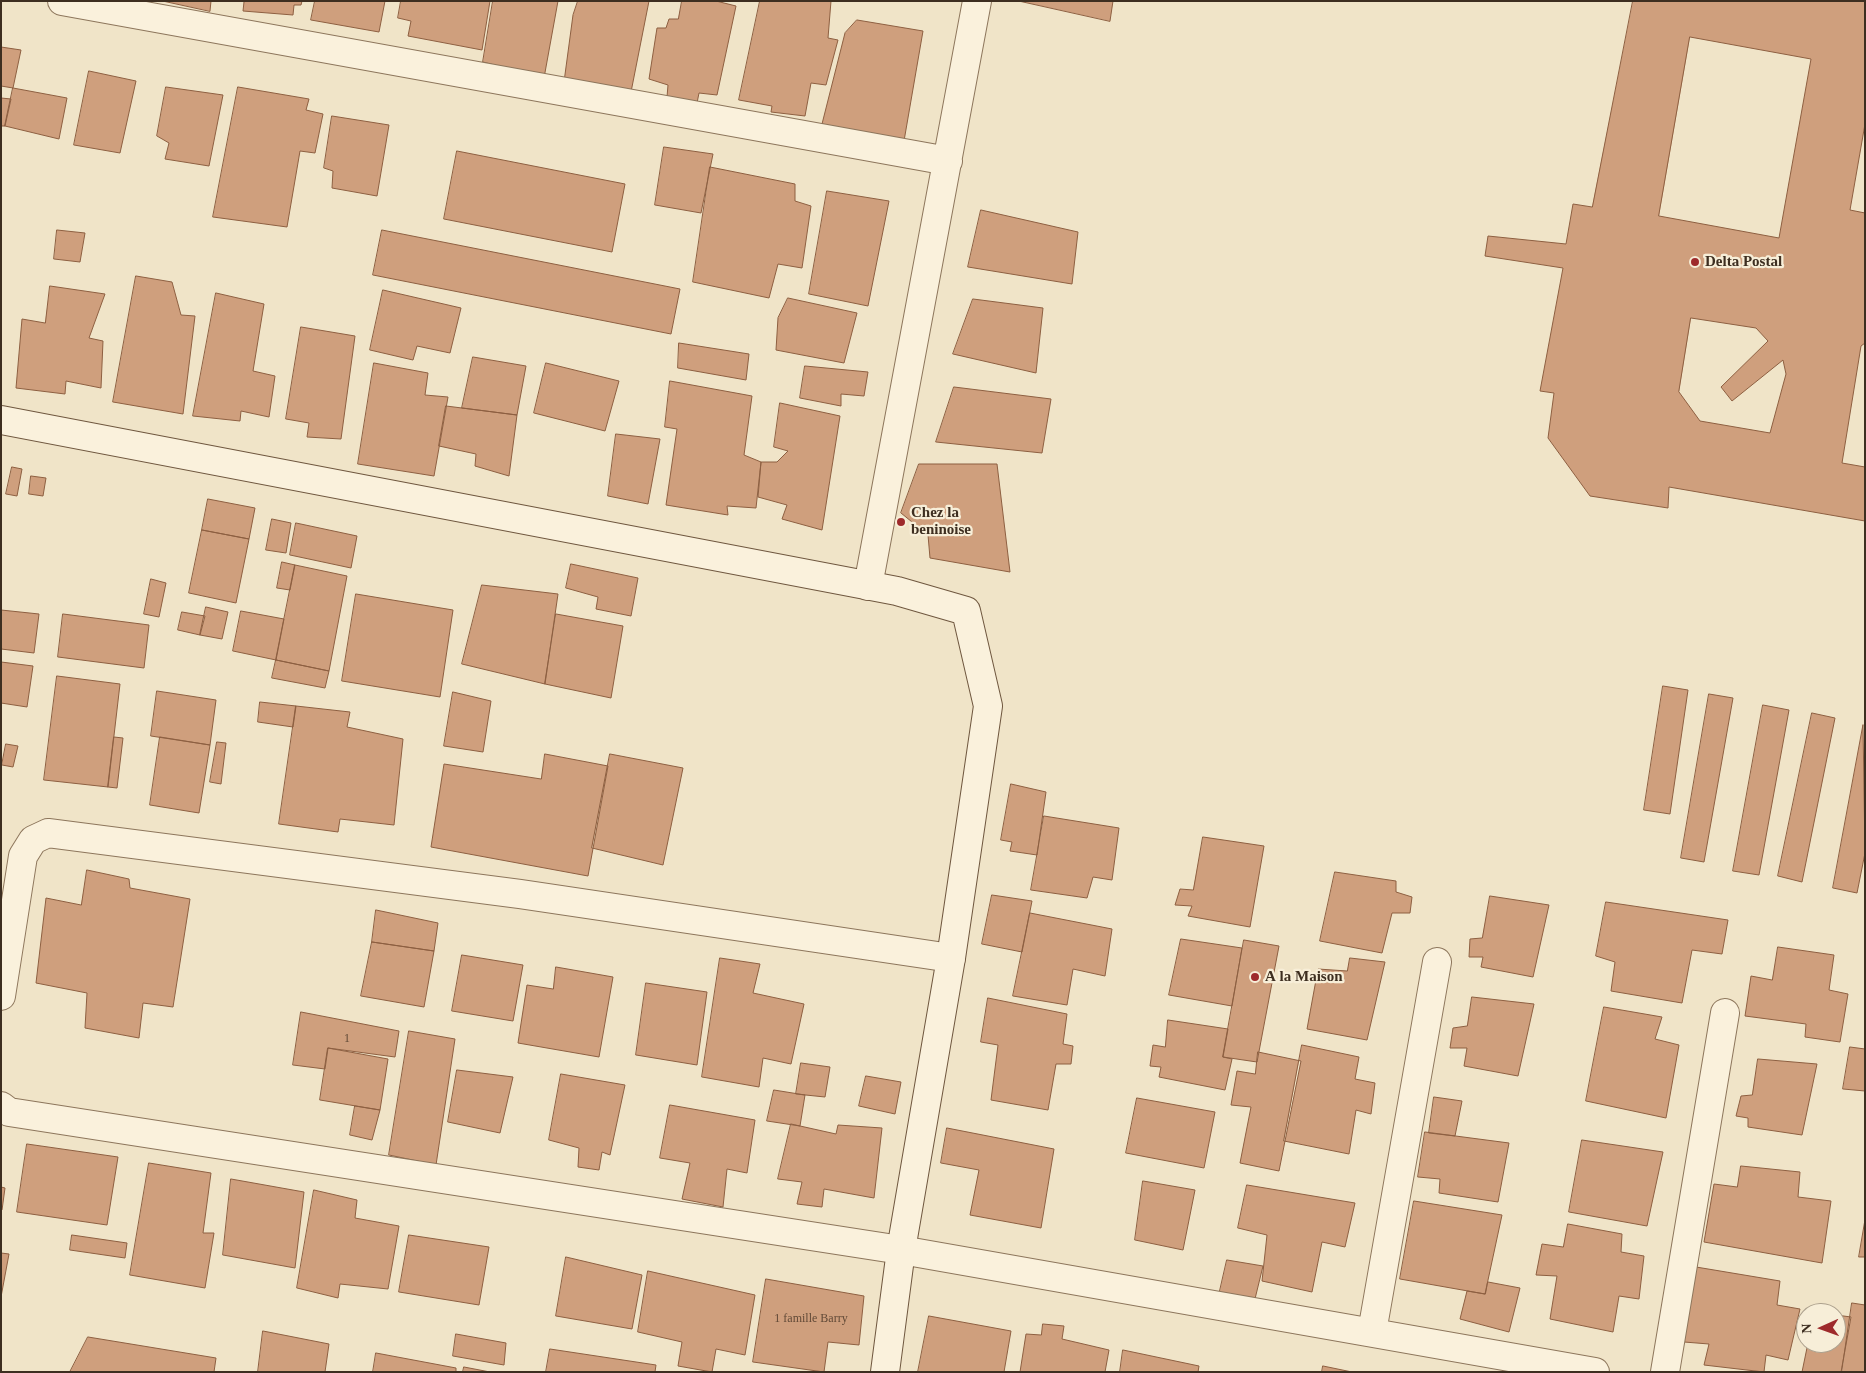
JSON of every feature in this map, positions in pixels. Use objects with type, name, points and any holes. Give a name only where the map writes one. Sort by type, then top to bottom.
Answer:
[{"type":"street","points":[[62,1],[948,161]]},
{"type":"street","points":[[868,586],[977,1]]},
{"type":"street","points":[[1,420],[897,591],[966,611],[988,706],[951,958],[901,1250],[885,1372]]},
{"type":"street","points":[[1,996],[23,856],[33,840],[48,832],[520,894],[951,958]]},
{"type":"street","points":[[1372,1332],[1437,962]]},
{"type":"street","points":[[1665,1372],[1725,1013]]},
{"type":"street","points":[[1,1106],[9,1112],[901,1250],[1595,1372]]},
{"type":"building","points":[[163,1],[211,1],[210,11]]},
{"type":"building","points":[[237,1],[302,1],[301,5],[294,5],[293,15],[243,11],[244,2]]},
{"type":"building","points":[[315,1],[385,1],[379,32],[311,20]]},
{"type":"building","points":[[401,1],[490,1],[482,50],[408,36],[411,21],[398,18]]},
{"type":"building","points":[[493,1],[558,1],[544,78],[483,62]]},
{"type":"building","points":[[578,1],[649,1],[631,92],[564,82],[573,15]]},
{"type":"building","points":[[682,1],[716,1],[736,6],[717,95],[699,93],[697,103],[667,97],[668,85],[649,79],[657,28],[666,28],[669,19],[678,19]]},
{"type":"building","points":[[760,1],[831,1],[828,38],[838,40],[826,85],[811,83],[805,116],[771,112],[772,106],[739,100]]},
{"type":"building","points":[[1019,1],[1113,1],[1110,21]]},
{"type":"building","name":"Delta Postal","points":[[1633,1],[1865,1],[1865,124],[1850,210],[1865,213],[1865,343],[1861,346],[1842,463],[1865,467],[1865,521],[1669,487],[1668,508],[1590,496],[1548,438],[1554,393],[1540,391],[1563,268],[1485,256],[1488,236],[1566,244],[1573,204],[1592,207]],"holes":[[[1690,37],[1811,59],[1779,238],[1659,216]],[[1691,318],[1756,328],[1768,341],[1721,387],[1732,401],[1783,360],[1786,374],[1770,433],[1700,421],[1679,392]]]},
{"type":"building","points":[[857,20],[923,31],[904,141],[822,124],[845,33]]},
{"type":"building","points":[[1,47],[21,50],[13,88],[1,86]]},
{"type":"building","points":[[89,71],[136,81],[120,153],[74,145]]},
{"type":"building","points":[[166,87],[223,95],[209,166],[165,159],[169,143],[157,136]]},
{"type":"building","points":[[238,87],[309,99],[306,110],[323,114],[315,153],[300,151],[287,227],[213,217]]},
{"type":"building","points":[[13,88],[67,98],[59,139],[5,126]]},
{"type":"building","points":[[1,98],[11,99],[5,126],[1,126]]},
{"type":"building","points":[[332,116],[389,125],[377,196],[332,188],[333,171],[324,168]]},
{"type":"building","points":[[664,147],[713,154],[701,213],[655,205]]},
{"type":"building","points":[[457,151],[625,184],[612,252],[444,219]]},
{"type":"building","points":[[710,167],[795,184],[795,201],[811,206],[802,268],[778,264],[769,298],[693,282]]},
{"type":"building","points":[[827,191],[889,201],[868,306],[809,294]]},
{"type":"building","points":[[981,210],[1078,232],[1072,284],[968,267]]},
{"type":"building","points":[[57,230],[85,233],[80,262],[54,259]]},
{"type":"building","points":[[382,230],[680,289],[671,334],[373,275]]},
{"type":"building","points":[[136,276],[172,282],[181,315],[195,316],[183,414],[113,402]]},
{"type":"building","points":[[50,286],[105,294],[89,338],[103,341],[101,388],[66,381],[65,394],[16,388],[22,319],[45,323]]},
{"type":"building","points":[[383,290],[461,308],[450,353],[417,346],[413,360],[370,350]]},
{"type":"building","points":[[216,293],[264,304],[253,371],[275,376],[269,417],[241,411],[240,421],[193,416]]},
{"type":"building","points":[[788,298],[857,313],[844,363],[776,350],[778,318]]},
{"type":"building","points":[[973,299],[1043,308],[1036,373],[953,354]]},
{"type":"building","points":[[301,327],[355,336],[341,439],[307,437],[309,423],[286,419]]},
{"type":"building","points":[[679,343],[749,354],[746,380],[678,368]]},
{"type":"building","points":[[473,357],[526,366],[517,415],[462,408]]},
{"type":"building","points":[[374,363],[428,373],[425,395],[448,397],[434,476],[358,464]]},
{"type":"building","points":[[546,363],[619,381],[605,431],[534,413]]},
{"type":"building","points":[[805,366],[868,372],[864,396],[841,394],[841,406],[800,398]]},
{"type":"building","points":[[670,381],[752,396],[744,455],[761,462],[756,508],[727,506],[728,515],[666,505],[677,429],[665,427]]},
{"type":"building","points":[[954,387],[1051,399],[1042,453],[936,442]]},
{"type":"building","points":[[780,403],[840,416],[822,530],[782,519],[787,505],[758,497],[761,462],[777,462],[788,451],[774,447]]},
{"type":"building","points":[[446,406],[517,415],[509,476],[475,466],[476,454],[439,446]]},
{"type":"building","points":[[616,434],[660,439],[648,504],[608,496]]},
{"type":"building","points":[[919,464],[997,464],[1010,572],[930,558],[928,535],[901,513]]},
{"type":"building","points":[[12,467],[22,469],[17,496],[6,494]]},
{"type":"building","points":[[31,476],[46,478],[43,496],[29,494]]},
{"type":"building","points":[[208,499],[255,508],[249,539],[202,530]]},
{"type":"building","points":[[272,519],[291,523],[286,553],[266,550]]},
{"type":"building","points":[[296,523],[357,536],[351,568],[290,555]]},
{"type":"building","points":[[202,530],[249,539],[236,603],[189,593]]},
{"type":"building","points":[[282,562],[295,565],[290,590],[277,588]]},
{"type":"building","points":[[571,564],[638,578],[631,616],[596,609],[598,597],[566,588]]},
{"type":"building","points":[[295,565],[347,576],[329,671],[276,660]]},
{"type":"building","points":[[151,579],[166,583],[159,617],[144,614]]},
{"type":"building","points":[[482,585],[558,594],[545,684],[462,664]]},
{"type":"building","points":[[356,594],[453,610],[440,697],[342,681]]},
{"type":"building","points":[[206,607],[228,612],[222,639],[200,635]]},
{"type":"building","points":[[1,610],[39,614],[34,653],[1,649]]},
{"type":"building","points":[[241,611],[284,619],[276,660],[233,651]]},
{"type":"building","points":[[182,612],[205,616],[200,635],[178,630]]},
{"type":"building","points":[[63,614],[149,625],[144,668],[58,657]]},
{"type":"building","points":[[556,614],[623,626],[611,698],[545,684]]},
{"type":"building","points":[[276,660],[329,671],[325,688],[272,678]]},
{"type":"building","points":[[1,662],[33,666],[27,707],[1,703]]},
{"type":"building","points":[[57,676],[120,684],[108,787],[44,780]]},
{"type":"building","points":[[1663,686],[1688,690],[1670,814],[1644,810]]},
{"type":"building","points":[[157,691],[216,700],[210,745],[151,736]]},
{"type":"building","points":[[453,692],[491,701],[483,752],[444,746]]},
{"type":"building","points":[[1709,694],[1733,698],[1704,862],[1681,858]]},
{"type":"building","points":[[260,702],[296,706],[293,727],[258,722]]},
{"type":"building","points":[[1763,705],[1789,710],[1759,875],[1733,871]]},
{"type":"building","points":[[296,706],[350,712],[347,727],[403,739],[394,825],[340,819],[338,832],[279,824]]},
{"type":"building","points":[[1812,713],[1835,718],[1802,882],[1778,876]]},
{"type":"building","points":[[1863,725],[1865,853],[1857,893],[1833,888]]},
{"type":"building","points":[[114,737],[123,738],[117,788],[108,787]]},
{"type":"building","points":[[160,737],[210,745],[199,813],[150,805]]},
{"type":"building","points":[[217,742],[226,743],[221,784],[210,782]]},
{"type":"building","points":[[6,744],[18,746],[13,767],[2,765]]},
{"type":"building","points":[[545,754],[608,766],[588,876],[431,847],[444,764],[541,779]]},
{"type":"building","points":[[610,754],[683,768],[663,865],[592,848]]},
{"type":"building","points":[[1011,784],[1046,792],[1037,855],[1010,851],[1012,842],[1001,840]]},
{"type":"building","points":[[1044,816],[1119,828],[1112,880],[1093,877],[1087,898],[1031,890]]},
{"type":"building","points":[[1203,837],[1264,846],[1250,927],[1188,916],[1192,906],[1175,905],[1180,889],[1193,890]]},
{"type":"building","points":[[87,870],[129,879],[130,888],[190,899],[173,1007],[143,1003],[139,1038],[85,1028],[87,993],[36,983],[46,898],[81,905]]},
{"type":"building","points":[[1335,872],[1396,881],[1396,892],[1412,897],[1410,913],[1392,913],[1382,953],[1320,941]]},
{"type":"building","points":[[992,895],[1032,901],[1022,952],[982,944]]},
{"type":"building","points":[[1490,896],[1549,905],[1533,977],[1481,967],[1483,957],[1469,957],[1470,939],[1482,938]]},
{"type":"building","points":[[1606,902],[1728,920],[1722,954],[1692,950],[1682,1003],[1611,991],[1615,962],[1596,956]]},
{"type":"building","points":[[376,910],[438,923],[434,951],[372,942]]},
{"type":"building","points":[[1030,913],[1112,929],[1105,976],[1073,969],[1067,1005],[1013,996]]},
{"type":"building","points":[[1181,939],[1242,948],[1232,1006],[1169,995]]},
{"type":"building","name":"A la Maison","points":[[1244,940],[1279,946],[1257,1062],[1223,1057]]},
{"type":"building","points":[[372,942],[434,951],[424,1007],[361,996]]},
{"type":"building","points":[[1778,947],[1834,955],[1829,990],[1848,994],[1840,1042],[1805,1037],[1806,1024],[1745,1016],[1751,976],[1772,980]]},
{"type":"building","points":[[462,955],[523,965],[513,1021],[452,1011]]},
{"type":"building","points":[[720,958],[760,964],[753,993],[804,1004],[791,1064],[763,1058],[759,1087],[702,1077]]},
{"type":"building","points":[[1350,958],[1385,962],[1367,1040],[1307,1029],[1318,969],[1347,971]]},
{"type":"building","points":[[556,967],[613,977],[599,1057],[518,1043],[527,985],[553,989]]},
{"type":"building","points":[[646,983],[707,992],[697,1065],[636,1055]]},
{"type":"building","points":[[1472,997],[1534,1004],[1518,1076],[1464,1066],[1467,1048],[1450,1048],[1453,1028],[1467,1026]]},
{"type":"building","points":[[988,998],[1067,1014],[1063,1044],[1073,1046],[1071,1064],[1056,1064],[1048,1110],[991,1100],[998,1045],[981,1042]]},
{"type":"building","points":[[1604,1007],[1662,1017],[1655,1039],[1679,1045],[1666,1118],[1586,1101]]},
{"type":"building","points":[[301,1012],[399,1031],[395,1057],[328,1048],[325,1069],[293,1065]]},
{"type":"building","points":[[1168,1020],[1228,1029],[1223,1057],[1232,1059],[1225,1090],[1159,1077],[1161,1067],[1150,1066],[1153,1045],[1165,1047]]},
{"type":"building","points":[[409,1031],[455,1039],[436,1165],[389,1155]]},
{"type":"building","points":[[1302,1045],[1359,1057],[1355,1079],[1375,1083],[1371,1114],[1356,1110],[1349,1154],[1284,1141]]},
{"type":"building","points":[[1850,1047],[1865,1049],[1865,1091],[1843,1089]]},
{"type":"building","points":[[328,1048],[388,1059],[380,1110],[320,1100]]},
{"type":"building","points":[[1258,1052],[1301,1061],[1279,1171],[1240,1163],[1251,1107],[1231,1105],[1237,1071],[1255,1074]]},
{"type":"building","points":[[1758,1059],[1817,1064],[1802,1135],[1748,1127],[1748,1118],[1736,1116],[1741,1096],[1752,1095]]},
{"type":"building","points":[[801,1063],[830,1067],[825,1097],[796,1094]]},
{"type":"building","points":[[457,1070],[513,1077],[500,1133],[448,1122]]},
{"type":"building","points":[[561,1074],[625,1085],[610,1155],[602,1152],[599,1170],[578,1167],[579,1148],[549,1140]]},
{"type":"building","points":[[866,1076],[901,1082],[895,1114],[859,1106]]},
{"type":"building","points":[[774,1090],[805,1095],[800,1126],[767,1121]]},
{"type":"building","points":[[1434,1097],[1462,1101],[1455,1136],[1429,1133]]},
{"type":"building","points":[[1137,1098],[1215,1112],[1204,1168],[1126,1153]]},
{"type":"building","points":[[670,1105],[755,1120],[747,1173],[727,1169],[723,1207],[682,1199],[690,1163],[660,1158]]},
{"type":"building","points":[[355,1106],[380,1110],[372,1140],[350,1135]]},
{"type":"building","points":[[791,1124],[836,1134],[838,1125],[882,1128],[874,1198],[824,1189],[822,1207],[797,1204],[802,1182],[778,1179]]},
{"type":"building","points":[[947,1128],[1054,1149],[1041,1228],[970,1215],[979,1170],[941,1163]]},
{"type":"building","points":[[1425,1132],[1509,1143],[1498,1202],[1439,1193],[1440,1179],[1418,1177]]},
{"type":"building","points":[[1582,1140],[1663,1152],[1647,1226],[1569,1212]]},
{"type":"building","points":[[27,1144],[118,1157],[107,1225],[17,1212]]},
{"type":"building","points":[[149,1163],[211,1173],[203,1233],[214,1233],[205,1288],[130,1275]]},
{"type":"building","points":[[1741,1166],[1800,1172],[1798,1197],[1831,1201],[1822,1263],[1704,1242],[1714,1184],[1737,1187]]},
{"type":"building","points":[[231,1179],[304,1192],[295,1268],[223,1255]]},
{"type":"building","points":[[1143,1181],[1195,1190],[1183,1250],[1135,1240]]},
{"type":"building","points":[[1247,1185],[1355,1203],[1345,1247],[1322,1242],[1312,1292],[1262,1281],[1267,1235],[1238,1228]]},
{"type":"building","points":[[1,1187],[5,1188],[2,1210],[1,1209]]},
{"type":"building","points":[[314,1190],[357,1200],[355,1218],[399,1226],[388,1289],[340,1284],[338,1298],[297,1288]]},
{"type":"building","points":[[1414,1201],[1502,1215],[1485,1294],[1400,1279]]},
{"type":"building","points":[[1865,1220],[1865,1257],[1859,1257]]},
{"type":"building","points":[[1568,1224],[1622,1234],[1621,1252],[1644,1256],[1639,1299],[1619,1296],[1613,1332],[1550,1319],[1557,1276],[1536,1275],[1542,1244],[1563,1247]]},
{"type":"building","points":[[72,1235],[127,1243],[125,1258],[70,1250]]},
{"type":"building","points":[[409,1235],[489,1247],[479,1305],[399,1292]]},
{"type":"building","points":[[1,1253],[9,1254],[1,1297]]},
{"type":"building","points":[[566,1257],[642,1275],[632,1329],[556,1316]]},
{"type":"building","points":[[1227,1260],[1263,1266],[1254,1303],[1219,1295]]},
{"type":"building","points":[[1696,1267],[1780,1281],[1777,1305],[1796,1308],[1796,1326],[1788,1360],[1766,1355],[1764,1372],[1704,1365],[1709,1344],[1684,1342]]},
{"type":"building","points":[[648,1271],[755,1295],[745,1355],[716,1349],[712,1372],[678,1366],[682,1342],[638,1332]]},
{"type":"building","points":[[766,1279],[864,1296],[859,1345],[828,1342],[824,1372],[753,1362]]},
{"type":"building","points":[[1488,1282],[1520,1288],[1509,1332],[1460,1319],[1467,1291],[1485,1294]]},
{"type":"building","points":[[1852,1303],[1865,1305],[1865,1372],[1842,1372]]},
{"type":"building","points":[[929,1316],[1011,1331],[1004,1372],[918,1372]]},
{"type":"building","points":[[1846,1316],[1851,1317],[1846,1344]]},
{"type":"building","points":[[1043,1324],[1064,1326],[1062,1339],[1109,1350],[1105,1372],[1020,1372],[1026,1334],[1041,1335]]},
{"type":"building","points":[[263,1331],[329,1344],[325,1372],[258,1372]]},
{"type":"building","points":[[456,1334],[506,1343],[504,1365],[453,1356]]},
{"type":"building","points":[[88,1337],[216,1358],[214,1372],[70,1372]]},
{"type":"building","points":[[550,1349],[656,1365],[655,1372],[546,1372]]},
{"type":"building","points":[[1123,1350],[1199,1366],[1198,1372],[1120,1372]]},
{"type":"building","points":[[376,1353],[456,1368],[456,1372],[373,1372]]},
{"type":"building","points":[[1806,1353],[1844,1353],[1841,1372],[1802,1372]]},
{"type":"building","points":[[1323,1366],[1352,1372],[1322,1372]]},
{"type":"building","points":[[464,1367],[490,1372],[463,1372]]},
{"type":"place","name":"Delta Postal","points":[[1695,262]]},
{"type":"place","name":"Chez la beninoise","points":[[901,522]]},
{"type":"place","name":"A la Maison","points":[[1255,977]]}]
